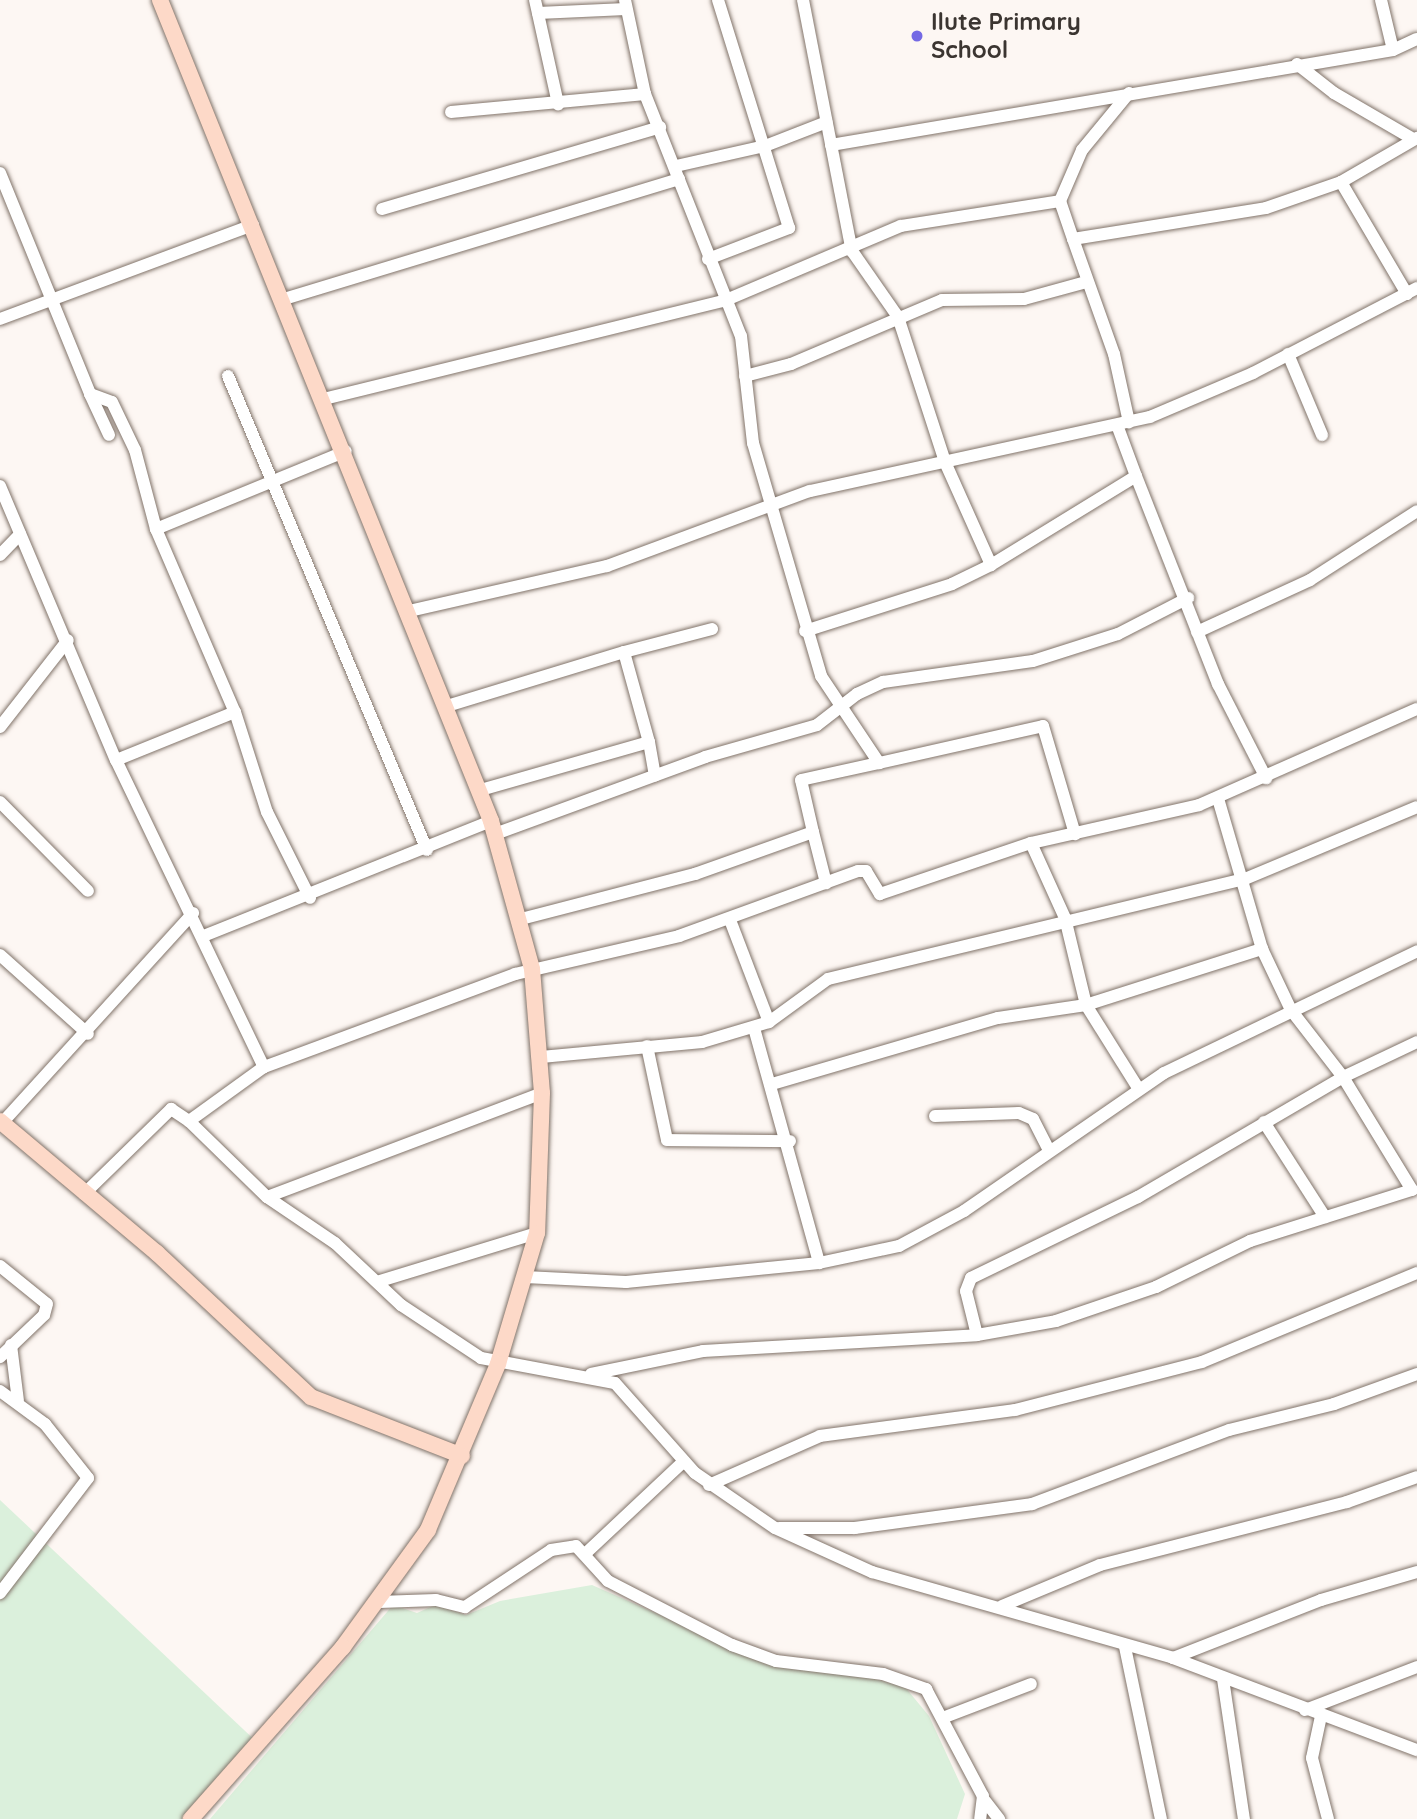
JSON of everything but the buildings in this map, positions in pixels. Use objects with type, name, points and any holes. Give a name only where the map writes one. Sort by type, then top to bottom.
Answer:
[{"type":"main road","points":[[160,0],[346,451],[493,827],[521,919],[532,969],[542,1093],[537,1233],[498,1364],[462,1456],[428,1530],[379,1602],[191,1819]]},
{"type":"main road","points":[[1,1122],[311,1397],[462,1456]]},
{"type":"street","points":[[708,259],[787,233],[765,146],[718,0]]},
{"type":"street","points":[[803,0],[852,251],[898,317],[945,462],[991,565]]},
{"type":"street","points":[[1381,0],[1393,50]]},
{"type":"street","points":[[558,104],[536,7],[625,4],[645,93],[724,301],[741,336],[753,443],[794,571],[804,631],[821,676],[844,704],[879,763]]},
{"type":"street","points":[[831,145],[976,125],[1129,92],[1393,50],[1417,40]]},
{"type":"street","points":[[1297,64],[1334,93],[1415,138]]},
{"type":"street","points":[[1129,92],[1082,150],[1060,201],[1086,282],[1114,354],[1123,424],[1136,476],[1188,598],[1197,632],[1266,778]]},
{"type":"street","points":[[451,112],[558,104],[645,93]]},
{"type":"street","points":[[284,299],[765,146],[827,122]]},
{"type":"street","points":[[382,209],[660,127]]},
{"type":"street","points":[[1073,239],[1266,208],[1341,182],[1415,138]]},
{"type":"street","points":[[0,173],[109,435]]},
{"type":"street","points":[[409,611],[607,566],[810,491],[945,462],[1039,436],[1123,424],[1288,354],[1412,291],[1341,182]]},
{"type":"street","points":[[324,399],[724,301],[937,217],[1060,201]]},
{"type":"street","points":[[0,320],[52,297],[253,225]]},
{"type":"street","points":[[745,376],[948,298],[1024,299],[1086,282]]},
{"type":"street","points":[[1288,354],[1322,435]]},
{"type":"street","points":[[228,376],[268,484],[344,644],[427,850]]},
{"type":"street","points":[[90,394],[112,402],[135,450],[156,529],[234,712],[267,812],[310,898]]},
{"type":"street","points":[[156,529],[346,451]]},
{"type":"street","points":[[804,631],[952,584],[991,565],[1136,476]]},
{"type":"street","points":[[0,486],[68,640],[116,760],[206,935],[264,1067]]},
{"type":"street","points":[[1197,632],[1310,580],[1417,512]]},
{"type":"street","points":[[0,555],[20,534]]},
{"type":"street","points":[[206,935],[493,827],[817,725],[844,704],[902,677],[1033,661],[1074,649],[1188,598]]},
{"type":"street","points":[[447,706],[624,652],[712,629]]},
{"type":"street","points":[[0,727],[68,640]]},
{"type":"street","points":[[624,652],[649,742],[655,775]]},
{"type":"street","points":[[190,1121],[264,1067],[532,969],[730,920],[863,870],[880,894],[1031,844],[1218,799],[1417,709]]},
{"type":"street","points":[[116,760],[234,712]]},
{"type":"street","points":[[826,883],[801,780],[1043,726],[1075,834]]},
{"type":"street","points":[[480,790],[649,742]]},
{"type":"street","points":[[588,1375],[703,1351],[977,1335],[1122,1300],[1231,1249],[1415,1189],[1343,1077],[1291,1010],[1262,949],[1245,879],[1218,799]]},
{"type":"street","points":[[0,802],[88,891]]},
{"type":"street","points":[[541,1057],[702,1042],[754,1028],[769,1022],[828,979],[1065,918],[1245,879],[1417,807]]},
{"type":"street","points":[[521,919],[695,874],[813,832]]},
{"type":"street","points":[[1031,844],[1065,918],[1086,1005],[1138,1088]]},
{"type":"street","points":[[1,1122],[88,1034],[193,913]]},
{"type":"street","points":[[730,920],[769,1022]]},
{"type":"street","points":[[772,1084],[998,1018],[1086,1005],[1262,949]]},
{"type":"street","points":[[525,1277],[626,1282],[819,1263],[923,1236],[1138,1088],[1291,1010],[1417,951]]},
{"type":"street","points":[[0,955],[88,1034]]},
{"type":"street","points":[[754,1028],[790,1141],[819,1263]]},
{"type":"street","points":[[977,1335],[966,1291],[971,1278],[1138,1197],[1343,1077],[1417,1042]]},
{"type":"street","points":[[647,1046],[667,1140],[790,1141]]},
{"type":"street","points":[[267,1197],[542,1093]]},
{"type":"street","points":[[84,1194],[171,1109],[190,1121],[267,1197],[380,1281],[440,1333],[498,1364],[588,1375],[624,1388],[684,1461],[709,1485],[775,1528],[872,1573],[1002,1606],[1125,1647],[1173,1658],[1417,1750]]},
{"type":"street","points":[[935,1116],[1019,1113],[1033,1119],[1048,1149]]},
{"type":"street","points":[[1264,1122],[1325,1217]]},
{"type":"street","points":[[380,1281],[537,1233]]},
{"type":"street","points":[[0,1266],[47,1304],[44,1315],[0,1357]]},
{"type":"street","points":[[709,1485],[820,1436],[1015,1410],[1202,1362],[1417,1273]]},
{"type":"street","points":[[11,1345],[18,1401]]},
{"type":"street","points":[[775,1528],[855,1528],[1032,1504],[1229,1430],[1334,1404],[1417,1374]]},
{"type":"street","points":[[0,1391],[18,1401],[62,1442],[88,1478],[0,1593]]},
{"type":"street","points":[[586,1553],[684,1461]]},
{"type":"street","points":[[1002,1606],[1101,1565],[1347,1503],[1417,1477]]},
{"type":"street","points":[[379,1602],[436,1600],[465,1607],[551,1550],[564,1545],[586,1553],[608,1581],[688,1626],[776,1661],[883,1674],[917,1685],[945,1717],[985,1801],[999,1819]]},
{"type":"street","points":[[1173,1658],[1417,1572]]},
{"type":"street","points":[[1125,1647],[1161,1819]]},
{"type":"street","points":[[1305,1710],[1417,1667]]},
{"type":"street","points":[[1223,1679],[1244,1819]]},
{"type":"street","points":[[945,1717],[1031,1684]]},
{"type":"street","points":[[1321,1716],[1312,1758],[1328,1819]]},
{"type":"street","points":[[980,1819],[985,1801]]},
{"type":"green space","points":[[0,1500],[259,1744],[192,1819],[0,1819]]},
{"type":"green space","points":[[592,1585],[769,1663],[849,1672],[905,1687],[929,1716],[965,1794],[957,1819],[210,1819],[393,1605],[417,1613],[435,1605],[466,1615],[500,1601]]},
{"type":"place","name":"Ilute Primary School","points":[[917,36]]}]
